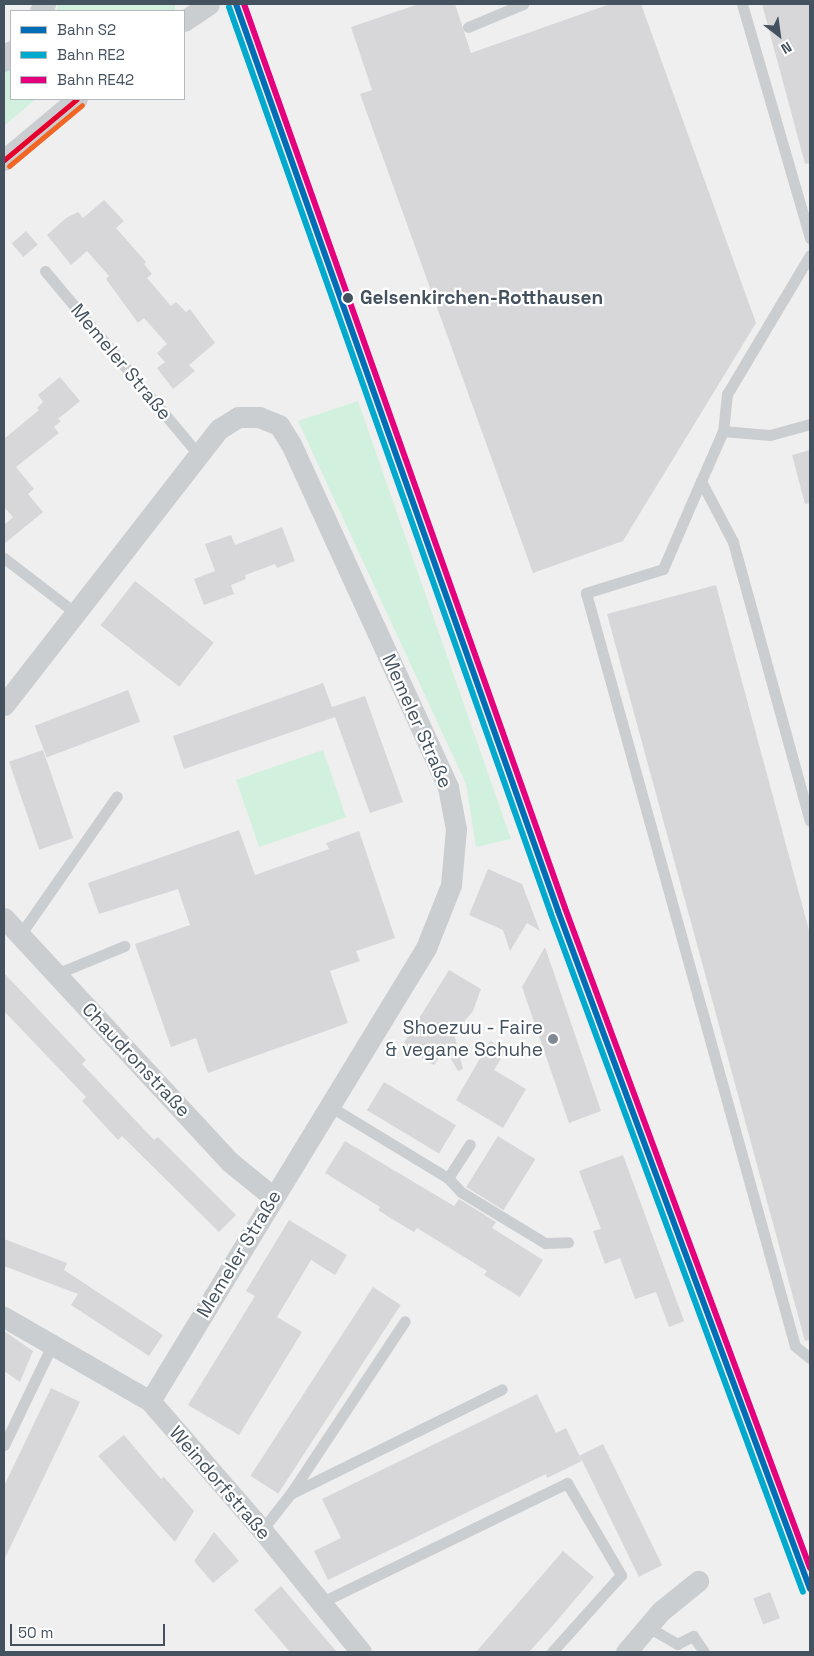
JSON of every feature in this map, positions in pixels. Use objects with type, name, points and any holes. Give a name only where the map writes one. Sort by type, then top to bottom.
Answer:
[{"type":"street","points":[[4,160],[76,100]]},
{"type":"street","name":"Memeler Straße","points":[[4,704],[74,612],[219,429],[238,417],[259,417],[279,424],[291,444],[448,786],[456,829],[451,885],[426,948],[331,1107],[273,1197],[150,1401]]},
{"type":"street","name":"Chaudronstraße","points":[[4,918],[230,1162],[273,1197]]},
{"type":"street","name":"Weindorfstraße","points":[[4,1317],[54,1343],[150,1401],[262,1530],[361,1652]]},
{"type":"street","points":[[626,1652],[661,1611],[698,1581]]},
{"type":"lane","points":[[468,27],[523,4]]},
{"type":"lane","points":[[742,4],[810,238]]},
{"type":"lane","points":[[810,255],[727,394],[723,431],[663,569],[586,593],[795,1346],[810,1358]]},
{"type":"lane","name":"Memeler Straße","points":[[45,271],[198,454]]},
{"type":"lane","points":[[723,431],[770,435],[810,424]]},
{"type":"lane","points":[[701,481],[733,542],[810,821]]},
{"type":"lane","points":[[4,558],[74,612]]},
{"type":"lane","points":[[20,935],[117,796]]},
{"type":"lane","points":[[56,974],[124,946]]},
{"type":"lane","points":[[331,1107],[448,1178],[461,1192],[545,1243],[568,1242]]},
{"type":"lane","points":[[448,1178],[470,1144]]},
{"type":"lane","points":[[262,1530],[291,1494],[405,1321]]},
{"type":"lane","points":[[4,1445],[54,1343]]},
{"type":"lane","points":[[291,1494],[502,1389]]},
{"type":"lane","points":[[320,1603],[567,1482],[621,1575],[552,1652]]},
{"type":"lane","points":[[648,1627],[676,1644],[693,1636],[704,1652]]},
{"type":"green space","points":[[57,4],[175,4],[175,10],[57,10]]},
{"type":"green space","points":[[10,66],[10,100],[35,100],[4,126],[4,75]]},
{"type":"green space","points":[[358,401],[511,839],[476,847],[466,784],[298,421]]},
{"type":"green space","points":[[323,750],[346,817],[259,847],[236,780]]},
{"type":"building","points":[[419,4],[455,4],[471,53],[610,4],[641,4],[756,323],[623,541],[533,573],[360,94],[372,90],[351,27]]},
{"type":"building","points":[[762,4],[810,4],[810,163],[805,164]]},
{"type":"building","points":[[104,200],[124,221],[116,228],[146,262],[144,264],[152,274],[147,278],[171,306],[176,302],[186,312],[190,309],[215,343],[189,365],[195,371],[173,389],[157,368],[165,362],[157,353],[167,344],[144,318],[138,323],[106,279],[109,276],[87,251],[71,265],[47,235],[66,218],[78,212],[83,218]]},
{"type":"building","points":[[26,231],[38,245],[23,257],[12,243]]},
{"type":"building","points":[[60,377],[80,401],[58,419],[61,421],[54,427],[59,433],[16,467],[34,489],[28,494],[43,512],[4,544],[4,525],[13,517],[4,507],[4,439],[39,410],[37,408],[43,402],[38,395]]},
{"type":"building","points":[[810,450],[810,503],[805,504],[792,455]]},
{"type":"building","points":[[282,527],[295,561],[277,568],[275,564],[245,575],[246,579],[231,585],[234,594],[204,605],[194,579],[215,571],[205,544],[231,535],[235,545]]},
{"type":"building","points":[[135,581],[214,643],[179,687],[101,625]]},
{"type":"building","points":[[716,585],[810,934],[810,1340],[805,1341],[607,614]]},
{"type":"building","points":[[323,683],[332,707],[365,696],[403,802],[370,813],[335,717],[184,769],[173,736]]},
{"type":"building","points":[[128,690],[140,722],[47,758],[35,726]]},
{"type":"building","points":[[43,750],[73,838],[39,850],[9,762]]},
{"type":"building","points":[[239,830],[255,875],[329,849],[326,843],[359,831],[395,938],[356,951],[360,961],[330,971],[348,1023],[208,1073],[196,1038],[171,1047],[135,944],[190,925],[178,889],[99,914],[88,883]]},
{"type":"building","points":[[488,869],[522,884],[540,931],[527,923],[510,951],[503,930],[469,915]]},
{"type":"building","points":[[545,947],[601,1111],[569,1123],[522,987]]},
{"type":"building","points":[[449,970],[481,989],[473,1011],[454,1034],[463,1069],[458,1071],[445,1049],[434,1065],[402,1046]]},
{"type":"building","points":[[4,973],[86,1060],[82,1064],[154,1140],[158,1137],[236,1215],[219,1232],[122,1136],[118,1140],[82,1101],[86,1097],[4,1011]]},
{"type":"building","points":[[490,1041],[506,1050],[494,1070],[526,1089],[503,1128],[456,1100]]},
{"type":"building","points":[[384,1082],[456,1125],[439,1154],[367,1110]]},
{"type":"building","points":[[498,1136],[535,1159],[504,1210],[466,1187]]},
{"type":"building","points":[[345,1141],[454,1206],[459,1199],[496,1222],[492,1228],[543,1260],[520,1297],[484,1275],[487,1271],[417,1228],[414,1232],[392,1219],[378,1210],[380,1207],[325,1173]]},
{"type":"building","points":[[623,1155],[684,1321],[669,1327],[656,1292],[635,1299],[620,1258],[605,1264],[593,1231],[601,1229],[579,1171]]},
{"type":"building","points":[[289,1220],[347,1255],[335,1275],[311,1260],[277,1317],[302,1332],[239,1435],[188,1405],[255,1296],[246,1291]]},
{"type":"building","points":[[4,1239],[67,1263],[64,1270],[163,1335],[149,1356],[71,1305],[78,1294],[4,1266]]},
{"type":"building","points":[[373,1287],[401,1305],[278,1494],[250,1476]]},
{"type":"building","points":[[4,1331],[33,1351],[20,1382],[4,1371]]},
{"type":"building","points":[[51,1388],[80,1402],[4,1560],[4,1486]]},
{"type":"building","points":[[537,1394],[556,1433],[566,1428],[582,1461],[547,1478],[546,1474],[328,1580],[314,1551],[341,1538],[322,1499]]},
{"type":"building","points":[[124,1435],[161,1479],[164,1477],[194,1511],[175,1542],[98,1456]]},
{"type":"building","points":[[603,1444],[662,1565],[639,1577],[580,1455]]},
{"type":"building","points":[[214,1532],[239,1561],[213,1583],[194,1561]]},
{"type":"building","points":[[563,1551],[594,1577],[549,1630],[529,1652],[476,1652]]},
{"type":"building","points":[[281,1586],[337,1652],[290,1652],[254,1610]]},
{"type":"building","points":[[770,1592],[780,1618],[763,1625],[753,1598]]},
{"type":"rail line","name":"S2","points":[[236,4],[558,911],[810,1589]]},
{"type":"rail line","name":"RE42","points":[[244,4],[565,908],[810,1568]]},
{"type":"rail line","name":"RE2","points":[[229,7],[551,914],[803,1592]]},
{"type":"transit line","points":[[4,160],[76,100]]},
{"type":"transit line","points":[[9,166],[82,105]]},
{"type":"place","name":"Gelsenkirchen-Rotthausen","points":[[348,298]]},
{"type":"place","name":"Shoezuu - Faire & vegane Schuhe","points":[[553,1039]]}]
